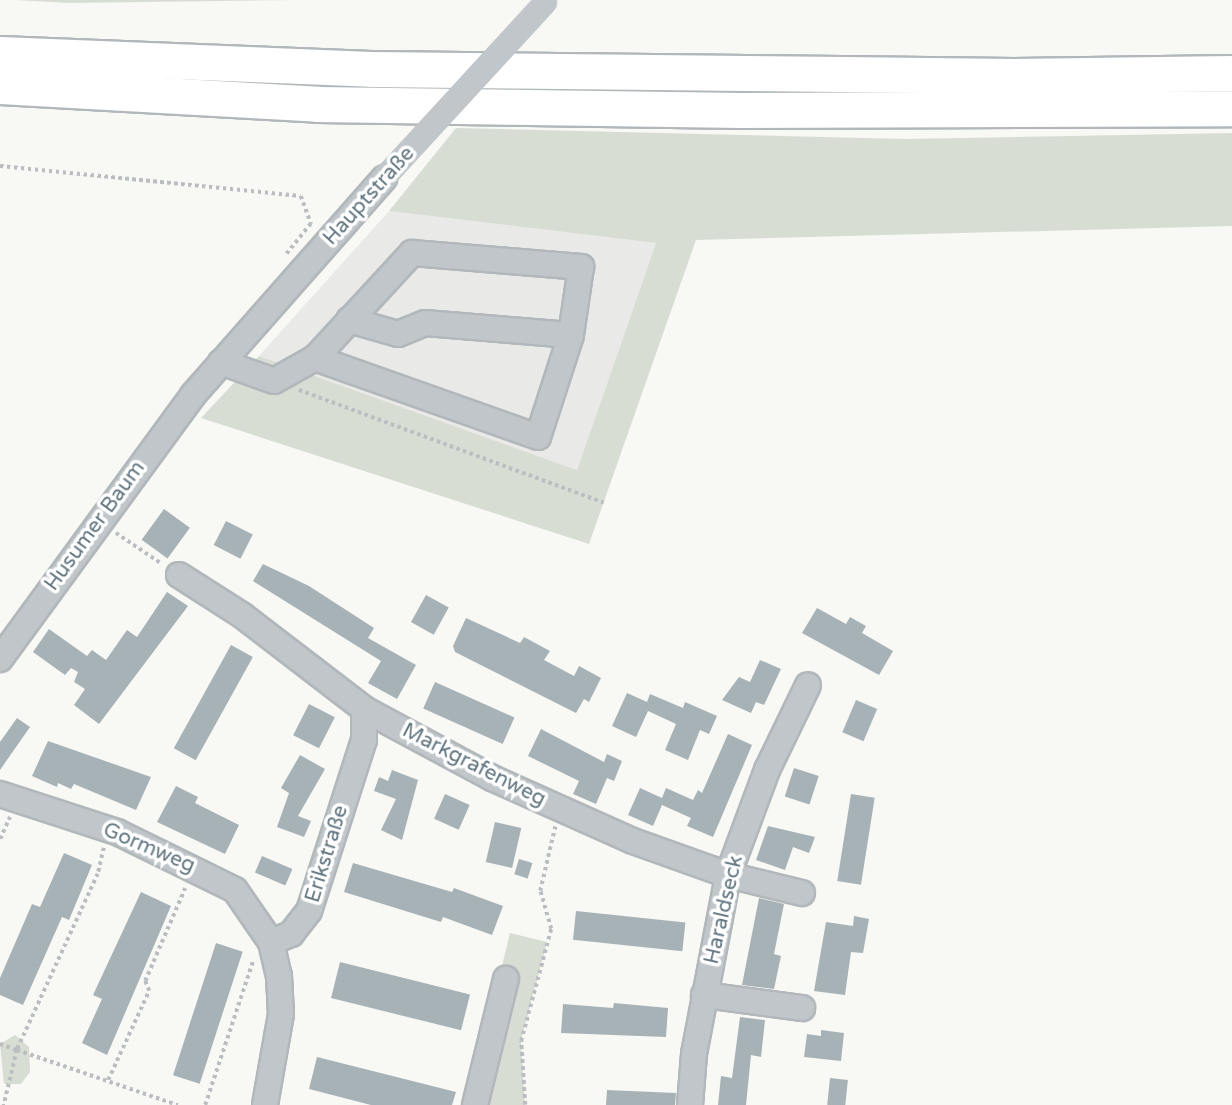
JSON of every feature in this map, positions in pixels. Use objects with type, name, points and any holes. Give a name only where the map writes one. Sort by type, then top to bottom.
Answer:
[{"type":"highway","points":[[0,54],[371,69],[1014,76],[1232,73]]},
{"type":"highway","points":[[0,86],[317,104],[741,110],[1232,108]]},
{"type":"street","name":"Hauptstraße","points":[[192,395],[384,178],[547,2]]},
{"type":"street","points":[[221,362],[274,381],[315,358],[412,253],[581,267],[571,335],[538,437],[315,358]]},
{"type":"street","points":[[349,320],[398,334],[425,323],[571,335]]},
{"type":"street","name":"Husumer Baum","points":[[0,659],[97,520],[192,395]]},
{"type":"street","name":"Markgrafenweg","points":[[179,575],[243,616],[364,709],[492,778],[559,808],[728,875],[802,893]]},
{"type":"street","name":"Haraldseck","points":[[690,1105],[704,995],[728,875],[768,770],[808,685]]},
{"type":"street","name":"Erikstraße","points":[[271,942],[291,934],[309,911],[364,740],[364,709]]},
{"type":"street","name":"Gormweg","points":[[0,794],[108,829],[194,866],[235,890],[271,942]]},
{"type":"street","points":[[265,1105],[281,1014],[271,942]]},
{"type":"street","points":[[475,1105],[506,979]]},
{"type":"street","points":[[704,995],[802,1008]]},
{"type":"path","points":[[0,166],[301,196],[312,224],[285,256]]},
{"type":"path","points":[[274,381],[604,503]]},
{"type":"path","points":[[97,520],[179,575]]},
{"type":"path","points":[[525,1105],[521,1041],[551,929],[540,891],[559,808]]},
{"type":"path","points":[[4,1105],[17,1049],[98,874],[108,829]]},
{"type":"path","points":[[108,1080],[149,991],[145,981],[194,866]]},
{"type":"path","points":[[205,1105],[257,951],[271,942]]},
{"type":"path","points":[[0,1045],[177,1105]]},
{"type":"shaded area","points":[[16,0],[293,0],[69,3]]},
{"type":"shaded area","points":[[456,128],[907,139],[1232,133],[1232,226],[696,240],[589,544],[201,418],[259,356],[577,470],[656,243],[389,211]]},
{"type":"shaded area","points":[[389,211],[656,243],[577,470],[259,356]]},
{"type":"shaded area","points":[[510,933],[547,942],[521,1041],[525,1105],[468,1105]]},
{"type":"shaded area","points":[[15,1035],[29,1047],[30,1072],[21,1084],[4,1084],[0,1044]]},
{"type":"building","points":[[164,509],[190,528],[168,559],[142,540]]},
{"type":"building","points":[[226,521],[253,535],[240,559],[214,545]]},
{"type":"building","points":[[263,564],[309,586],[374,628],[368,638],[416,665],[397,699],[368,683],[381,661],[253,581]]},
{"type":"building","points":[[167,592],[188,606],[99,724],[74,705],[85,689],[74,682],[78,672],[71,668],[65,675],[33,652],[49,629],[87,656],[92,650],[106,660],[127,630],[137,637]]},
{"type":"building","points":[[426,595],[449,608],[434,635],[411,622]]},
{"type":"building","points":[[817,608],[846,624],[850,617],[866,626],[862,633],[893,651],[879,675],[802,633]]},
{"type":"building","points":[[466,618],[520,643],[524,637],[550,651],[544,660],[574,676],[579,666],[601,678],[589,702],[584,699],[576,713],[455,652],[453,646]]},
{"type":"building","points":[[231,645],[253,657],[196,760],[174,748]]},
{"type":"building","points":[[760,660],[781,669],[764,705],[756,702],[751,713],[722,700],[739,677],[750,682]]},
{"type":"building","points":[[435,682],[514,717],[503,744],[423,708]]},
{"type":"building","points":[[627,693],[647,702],[650,694],[683,708],[685,702],[717,716],[709,734],[700,730],[688,760],[665,750],[676,724],[648,711],[636,737],[612,726]]},
{"type":"building","points":[[856,700],[877,709],[863,741],[842,732]]},
{"type":"building","points":[[309,704],[335,717],[319,748],[293,735]]},
{"type":"building","points":[[17,718],[30,727],[0,770],[0,742]]},
{"type":"building","points":[[541,729],[604,762],[607,754],[622,761],[614,781],[607,778],[596,804],[573,794],[579,781],[528,756]]},
{"type":"building","points":[[728,734],[752,745],[713,837],[687,826],[691,818],[662,805],[653,826],[628,815],[640,788],[662,798],[666,788],[693,800],[698,790],[702,793]]},
{"type":"building","points":[[48,741],[151,777],[136,810],[74,784],[71,789],[58,783],[57,787],[32,776]]},
{"type":"building","points":[[300,755],[325,769],[298,816],[311,821],[304,837],[277,827],[289,793],[281,788]]},
{"type":"building","points":[[794,768],[819,776],[809,805],[785,797]]},
{"type":"building","points":[[392,770],[418,780],[402,840],[381,830],[396,799],[374,791],[379,777],[388,781]]},
{"type":"building","points":[[176,786],[198,797],[195,803],[239,825],[225,854],[157,822]]},
{"type":"building","points":[[445,794],[470,805],[459,830],[434,819]]},
{"type":"building","points":[[851,794],[875,798],[861,885],[837,881]]},
{"type":"building","points":[[495,822],[521,828],[512,868],[486,862]]},
{"type":"building","points":[[768,826],[815,837],[809,853],[793,847],[785,870],[756,860]]},
{"type":"building","points":[[64,853],[92,865],[69,920],[62,917],[23,1005],[0,995],[0,978],[32,904],[40,907]]},
{"type":"building","points":[[262,856],[292,869],[285,885],[255,873]]},
{"type":"building","points":[[519,859],[532,863],[528,878],[514,874]]},
{"type":"building","points":[[353,863],[452,892],[454,888],[503,906],[492,935],[443,917],[441,922],[344,892]]},
{"type":"building","points":[[141,892],[171,906],[107,1055],[82,1043],[102,999],[93,995]]},
{"type":"building","points":[[759,898],[784,904],[774,954],[781,956],[774,989],[742,985]]},
{"type":"building","points":[[576,911],[685,922],[682,951],[573,940]]},
{"type":"building","points":[[854,916],[869,919],[863,953],[851,952],[845,995],[814,991],[826,922],[853,926]]},
{"type":"building","points":[[216,943],[243,952],[200,1084],[173,1075]]},
{"type":"building","points":[[340,962],[470,994],[461,1030],[331,998]]},
{"type":"building","points":[[614,1003],[668,1008],[666,1037],[561,1033],[563,1004],[613,1008]]},
{"type":"building","points":[[740,1017],[765,1020],[761,1057],[751,1055],[746,1105],[718,1105],[721,1076],[732,1078]]},
{"type":"building","points":[[821,1030],[844,1033],[841,1061],[804,1057],[807,1034],[821,1036]]},
{"type":"building","points":[[317,1057],[456,1092],[452,1105],[371,1105],[309,1089]]},
{"type":"building","points":[[830,1078],[848,1080],[845,1105],[827,1105]]},
{"type":"building","points":[[607,1090],[676,1093],[675,1105],[606,1105]]}]
